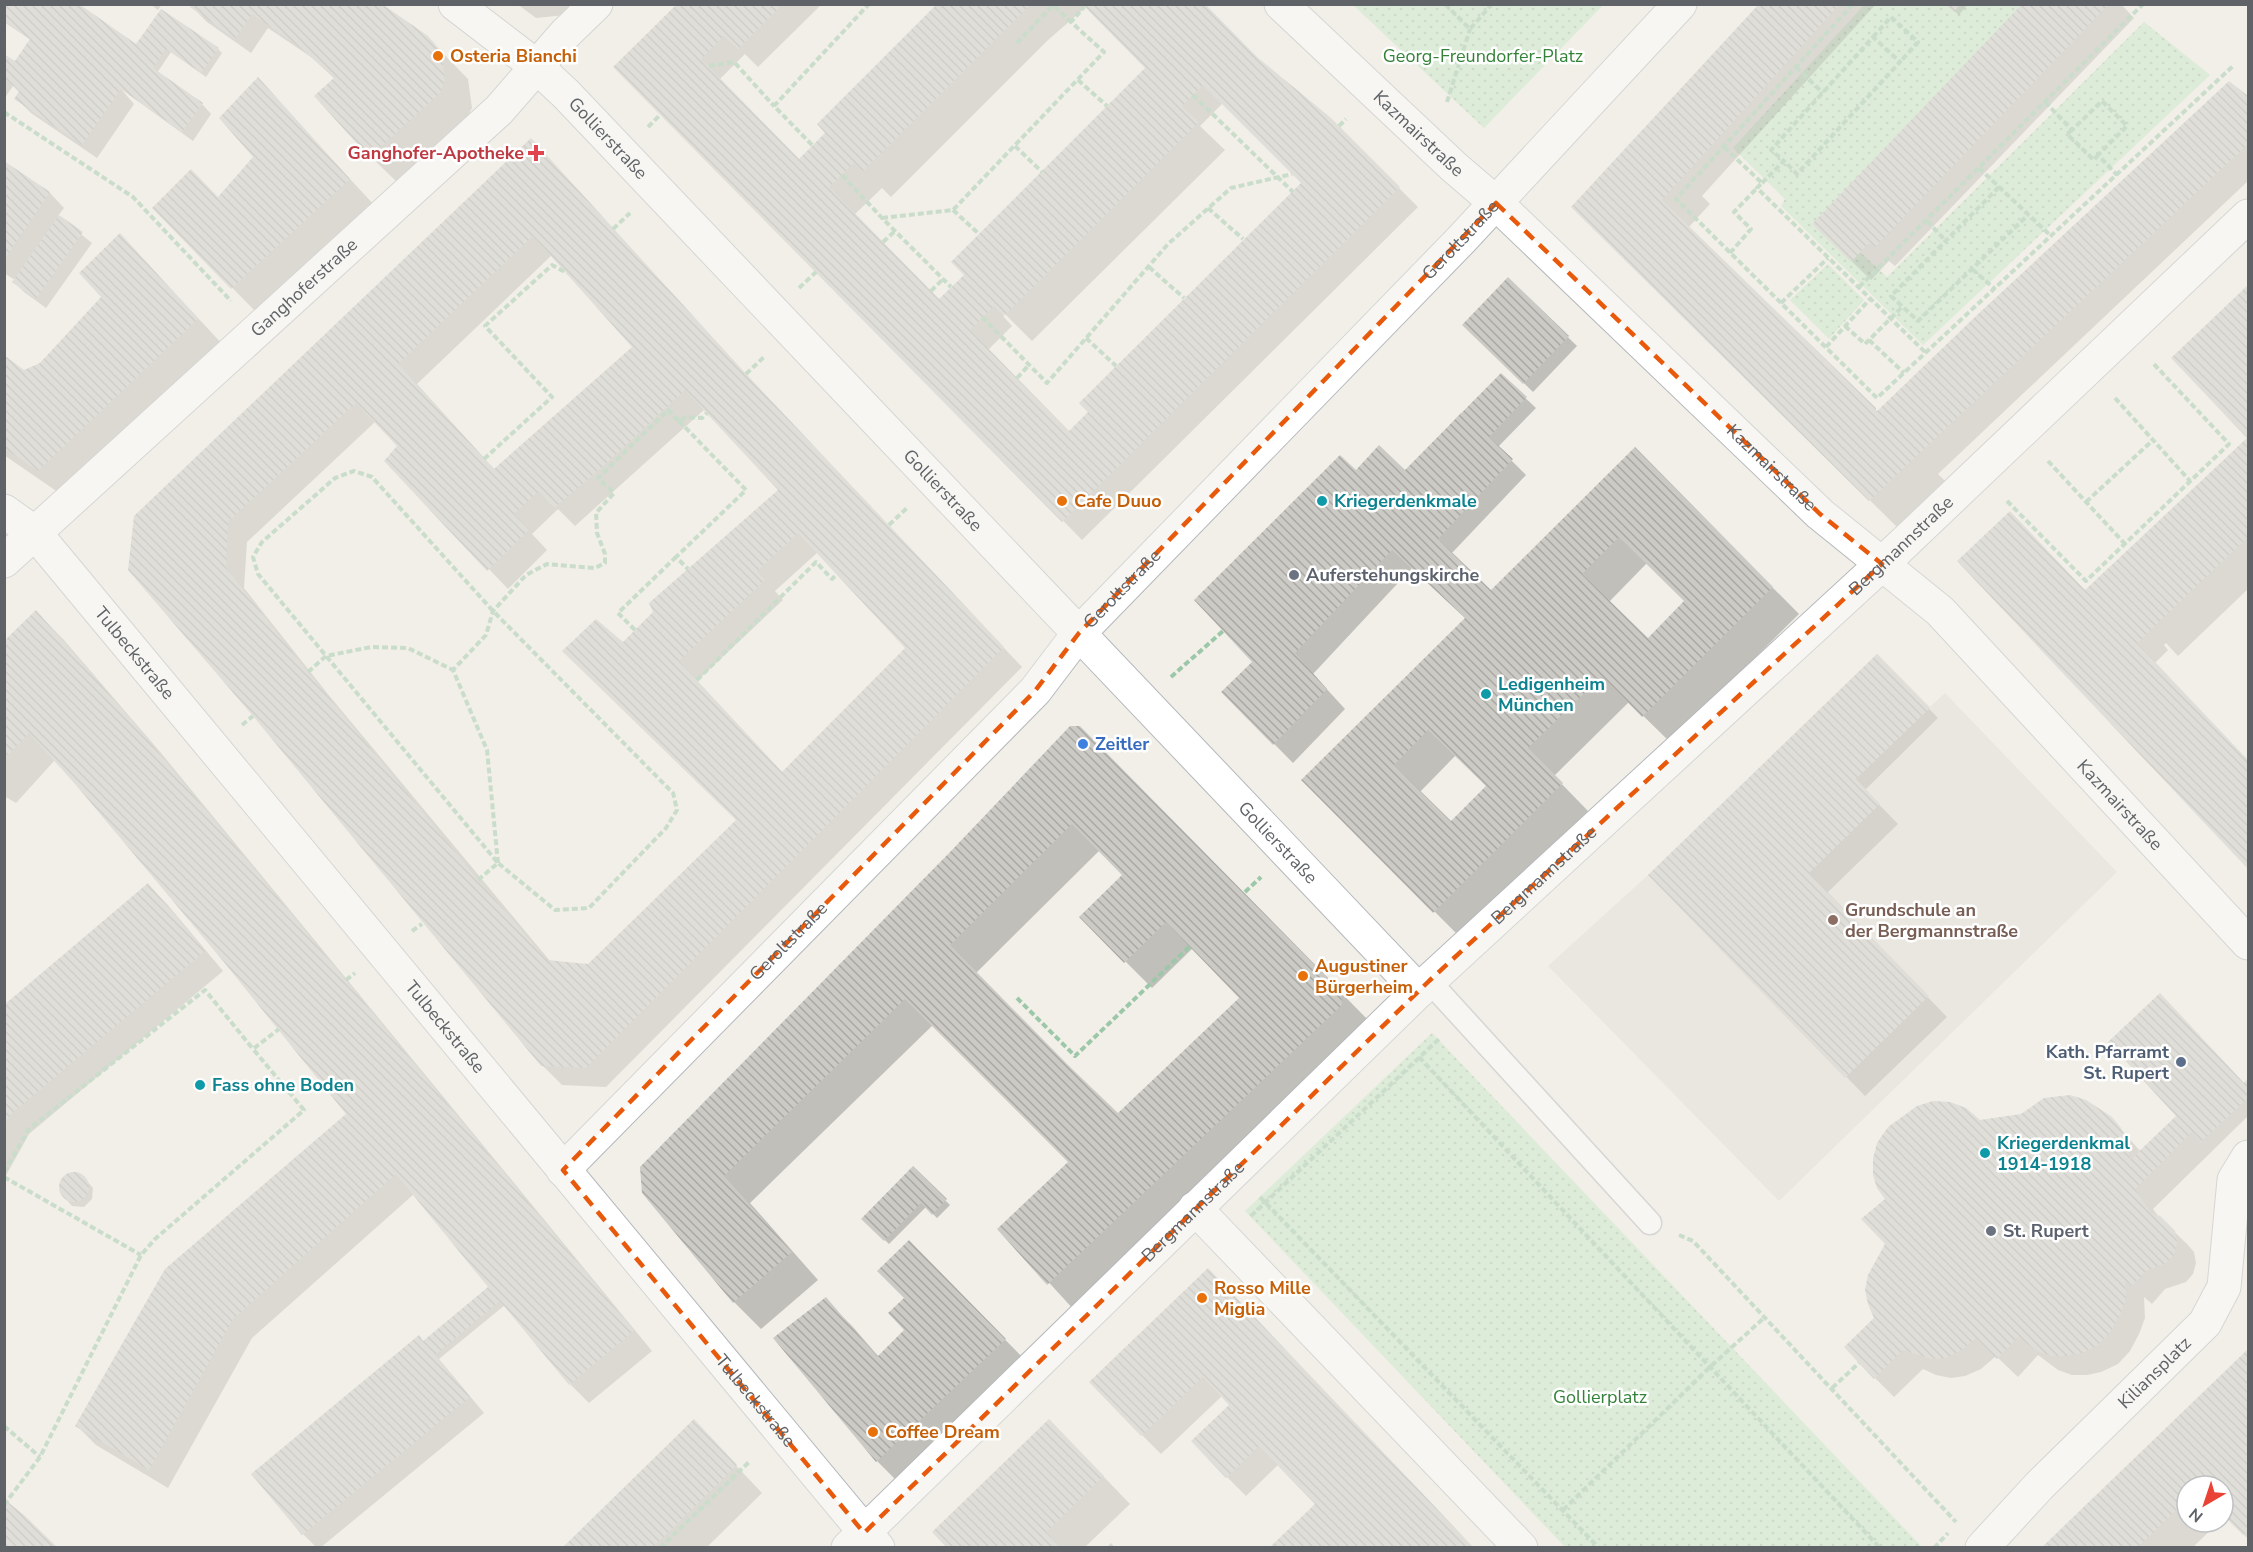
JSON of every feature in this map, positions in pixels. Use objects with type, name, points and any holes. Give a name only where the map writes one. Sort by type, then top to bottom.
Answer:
[{"type":"street","name":"Gollierstraße","points":[[454,4],[536,66],[606,136],[1144,702],[1424,986]]},
{"type":"street","name":"Ganghoferstraße","points":[[4,561],[499,110],[565,34],[596,4]]},
{"type":"street","name":"Kazmairstraße","points":[[1281,4],[1496,203],[1820,514],[1940,611],[2248,943]]},
{"type":"street","name":"Geroltstraße","points":[[563,1170],[1035,691],[1079,633],[1496,203],[1680,4]]},
{"type":"street","name":"Bergmannstraße","points":[[864,1543],[1195,1208],[1424,986],[1882,564],[2248,216]]},
{"type":"street","name":"Tulbeckstraße","points":[[4,511],[34,533],[563,1170],[864,1543]]},
{"type":"street","name":"Kiliansplatz","points":[[1983,1547],[2040,1486],[2205,1323],[2224,1287],[2234,1180],[2248,1157]]},
{"type":"street","points":[[1195,1208],[1521,1548]]},
{"type":"lane","points":[[1424,986],[1462,1017],[1650,1223]]},
{"type":"path","points":[[774,106],[868,4]]},
{"type":"path","points":[[882,218],[953,210],[1104,52],[1053,4],[1017,43]]},
{"type":"path","points":[[1445,4],[1470,29]]},
{"type":"path","points":[[1447,102],[1470,29],[1492,4]]},
{"type":"path","points":[[1853,4],[1676,199],[1877,398],[2234,66]]},
{"type":"path","points":[[1859,287],[2143,4]]},
{"type":"path","points":[[1071,22],[1084,7]]},
{"type":"path","points":[[1891,17],[1918,42],[1797,174],[1771,150],[1873,37],[1891,17]]},
{"type":"path","points":[[1873,37],[1900,62]]},
{"type":"path","points":[[709,66],[734,63],[812,145]]},
{"type":"path","points":[[1796,68],[1823,93]]},
{"type":"path","points":[[1078,80],[1107,106]]},
{"type":"path","points":[[1193,95],[1293,192]]},
{"type":"path","points":[[2102,101],[2127,126],[2098,155],[2094,160],[2067,134],[2102,101]]},
{"type":"path","points":[[2045,102],[2072,130]]},
{"type":"path","points":[[4,112],[134,197],[231,301]]},
{"type":"path","points":[[1339,126],[1346,119]]},
{"type":"path","points":[[1015,146],[1042,172]]},
{"type":"path","points":[[1724,147],[1762,183]]},
{"type":"path","points":[[2098,155],[2117,175]]},
{"type":"path","points":[[1730,253],[1751,229],[1734,212],[1784,161]]},
{"type":"path","points":[[1979,168],[2051,236]]},
{"type":"path","points":[[982,318],[1047,384],[1168,244],[1231,188],[1292,174]]},
{"type":"path","points":[[842,175],[951,287]]},
{"type":"path","points":[[1999,187],[1891,296],[1918,321],[2028,214]]},
{"type":"path","points":[[1757,188],[1926,353]]},
{"type":"path","points":[[1208,208],[1243,239]]},
{"type":"path","points":[[953,210],[979,234]]},
{"type":"path","points":[[1927,221],[1946,241]]},
{"type":"path","points":[[883,242],[895,231]]},
{"type":"path","points":[[1781,303],[1828,258]]},
{"type":"path","points":[[484,459],[552,397],[485,326],[552,265],[567,273]]},
{"type":"path","points":[[1149,267],[1184,298]]},
{"type":"path","points":[[1972,268],[1995,289]]},
{"type":"path","points":[[931,291],[944,279]]},
{"type":"path","points":[[1826,347],[1870,299]]},
{"type":"path","points":[[1845,326],[1865,344],[1903,306]]},
{"type":"path","points":[[1086,338],[1116,366]]},
{"type":"path","points":[[1869,340],[1904,373]]},
{"type":"path","points":[[2007,501],[2086,581],[2229,444],[2151,362]]},
{"type":"path","points":[[1017,378],[1029,366]]},
{"type":"path","points":[[2115,398],[2190,481]]},
{"type":"path","points":[[453,670],[486,635],[493,611],[526,575],[547,564],[596,568],[604,563],[605,554],[597,533],[596,513],[614,493],[598,478],[668,410],[746,490],[618,614],[635,630]]},
{"type":"path","points":[[679,421],[686,417],[702,418],[707,413]]},
{"type":"path","points":[[2086,502],[2153,440]]},
{"type":"path","points":[[2048,461],[2125,544]]},
{"type":"path","points":[[354,471],[372,477],[493,611],[673,793],[677,810],[666,828],[589,908],[555,910],[498,863],[258,574],[253,557],[262,542],[335,478],[354,471]]},
{"type":"path","points":[[676,557],[688,569]]},
{"type":"path","points":[[697,680],[816,562],[832,579],[837,574]]},
{"type":"path","points":[[1144,702],[1223,631]]},
{"type":"path","points":[[308,672],[326,656],[371,647],[408,648],[453,670],[487,750],[498,863]]},
{"type":"path","points":[[242,725],[253,716]]},
{"type":"path","points":[[478,880],[498,863]]},
{"type":"path","points":[[1017,998],[1075,1056],[1190,946]]},
{"type":"path","points":[[4,1505],[40,1457],[141,1255],[154,1239],[304,1110],[205,990],[29,1129],[4,1175],[141,1255]]},
{"type":"path","points":[[1226,1240],[1462,1017]]},
{"type":"path","points":[[254,1049],[279,1029]]},
{"type":"path","points":[[1419,1057],[1880,1548]]},
{"type":"path","points":[[1234,1170],[1599,1548]]},
{"type":"path","points":[[1650,1223],[1693,1241],[1983,1547]]},
{"type":"path","points":[[1563,1510],[1764,1317]]},
{"type":"path","points":[[1832,1388],[1859,1363]]},
{"type":"path","points":[[4,1426],[40,1457]]},
{"type":"path","points":[[660,1548],[750,1462]]},
{"type":"highlighted area","points":[[1496,203],[1820,514],[1882,564],[1429,981],[864,1533],[563,1170],[1035,691],[1079,633]]},
{"type":"shaded area","name":"Grundschule an der Bergmannstraße","points":[[1877,654],[1930,707],[1945,693],[2117,872],[1779,1201],[1548,966],[1648,875]]},
{"type":"green space","name":"Georg-Freundorfer-Platz","points":[[1353,5],[1603,5],[1484,128]]},
{"type":"green space","points":[[1864,5],[2022,5],[1812,224],[1852,261],[1860,252],[1887,277],[2144,22],[2210,75],[1923,345],[1781,206],[1785,199],[1733,148]]},
{"type":"green space","points":[[1828,264],[1864,300],[1829,339],[1790,300]]},
{"type":"green space","name":"Gollierplatz","points":[[1432,1033],[1922,1547],[1565,1547],[1245,1211]]},
{"type":"building","points":[[4,4],[79,4],[136,44],[161,9],[219,48],[201,73],[166,49],[153,68],[203,103],[182,132],[121,89],[82,145],[14,99],[20,90],[4,79],[4,54],[15,61],[30,39],[4,21]]},
{"type":"building","points":[[192,4],[382,4],[428,36],[441,51],[445,80],[440,93],[369,157],[314,96],[335,77],[294,43],[252,14],[235,39],[190,7]]},
{"type":"building","points":[[677,4],[783,4],[738,49],[724,36],[701,59],[799,159],[825,133],[817,124],[937,4],[1031,4],[863,171],[854,163],[829,187],[939,299],[964,275],[951,262],[1145,68],[1082,4],[1205,4],[1257,57],[1331,118],[1400,187],[1062,522],[613,67]],"holes":[[[1203,85],[1301,183],[1079,403],[1088,412],[1069,431],[970,330],[994,306],[1004,316],[1199,122],[1182,106]]]},
{"type":"building","points":[[1759,4],[1840,4],[1662,200],[1876,408],[1876,412],[2229,81],[2248,96],[2248,144],[1869,501],[1571,207]]},
{"type":"building","points":[[1945,4],[1960,4],[1954,12]]},
{"type":"building","points":[[2022,4],[2109,4],[1875,247],[1869,243],[1851,262],[1812,224]]},
{"type":"building","points":[[258,77],[350,179],[231,289],[152,208],[191,169],[218,197],[253,157],[219,118]]},
{"type":"building","points":[[531,138],[746,374],[1004,647],[586,1068],[541,1066],[253,716],[128,570],[134,516]],"holes":[[[533,236],[632,347],[494,469],[398,364]],[[685,390],[778,490],[649,603],[653,612],[623,642],[596,619],[562,651],[736,820],[588,964],[547,960],[478,880],[226,568],[228,522],[356,403],[397,446],[384,461],[487,571],[529,530],[514,514],[539,491],[554,508]],[[798,533],[905,648],[782,772],[679,661],[765,580],[757,571]]]},
{"type":"building","points":[[4,161],[50,192],[4,260]]},
{"type":"building","points":[[59,215],[83,232],[36,299],[12,282]]},
{"type":"building","points":[[120,233],[198,319],[38,471],[4,448],[4,355],[24,370],[40,363],[101,297],[79,273]]},
{"type":"building","points":[[1508,277],[1569,336],[1523,384],[1462,325]]},
{"type":"building","points":[[2248,285],[2248,537],[2137,643],[2248,760],[2248,869],[1957,561],[2010,511],[2085,590],[2247,438],[2171,358]]},
{"type":"building","name":"Ledigenheim München","points":[[1501,373],[1527,397],[1489,437],[1513,459],[1438,539],[1491,590],[1635,447],[1773,587],[1642,717],[1602,676],[1528,748],[1563,783],[1433,913],[1301,780],[1465,618],[1392,550],[1295,653],[1327,689],[1273,745],[1221,692],[1252,662],[1194,600],[1340,455],[1356,470],[1379,445],[1405,470]],"holes":[[[1619,537],[1684,601],[1648,638],[1582,574]],[[1428,730],[1486,786],[1451,821],[1394,765]]]},
{"type":"building","points":[[36,610],[135,724],[634,1331],[569,1385],[500,1301],[435,1355],[470,1397],[302,1535],[251,1474],[419,1335],[423,1341],[488,1287],[396,1174],[233,1319],[149,1470],[75,1426],[165,1269],[346,1114],[223,961],[76,785],[29,733],[4,759],[4,641]]},
{"type":"building","points":[[1877,654],[1930,708],[1856,779],[1880,804],[1809,873],[1929,996],[1845,1078],[1648,875]]},
{"type":"building","points":[[1070,726],[1080,726],[1341,991],[1342,1005],[1047,1285],[997,1229],[1068,1162],[905,999],[724,1176],[792,1252],[733,1303],[642,1193],[640,1167],[952,850]],"holes":[[[1072,824],[1122,875],[1079,917],[1124,963],[1166,922],[1239,998],[1118,1113],[950,945]]]},
{"type":"building","points":[[148,883],[205,951],[10,1115],[4,1126],[4,1005]]},
{"type":"building","name":"St. Rupert","points":[[2160,993],[2244,1083],[2248,1078],[2248,1098],[2201,1142],[2192,1132],[2135,1189],[2151,1213],[2160,1216],[2175,1231],[2177,1243],[2174,1255],[2166,1263],[2146,1271],[2132,1286],[2125,1280],[2126,1298],[2111,1331],[2098,1345],[2082,1353],[2052,1356],[2037,1351],[2018,1337],[1997,1359],[1976,1338],[1962,1350],[1946,1358],[1931,1359],[1903,1350],[1874,1379],[1844,1347],[1874,1318],[1865,1290],[1868,1275],[1885,1244],[1861,1219],[1885,1199],[1877,1188],[1873,1175],[1873,1159],[1877,1143],[1888,1127],[1917,1106],[1933,1101],[1950,1102],[1966,1108],[1980,1120],[2021,1114],[2044,1098],[2070,1095],[2086,1100],[2112,1117],[2121,1128],[2130,1160],[2176,1116],[2108,1042]]},
{"type":"building","points":[[913,1166],[947,1199],[932,1215],[921,1203],[884,1241],[861,1219]]},
{"type":"building","points":[[74,1172],[85,1176],[89,1187],[85,1198],[74,1202],[63,1198],[59,1187],[63,1176]]},
{"type":"building","points":[[909,1240],[1006,1339],[876,1462],[773,1338],[826,1297],[877,1357],[904,1330],[888,1313],[904,1298],[877,1271]]},
{"type":"building","points":[[1208,1268],[1474,1548],[1269,1548],[1315,1504],[1259,1446],[1226,1478],[1191,1441],[1229,1405],[1203,1377],[1141,1436],[1089,1382]]},
{"type":"building","points":[[2248,1349],[2248,1530],[2243,1535],[2235,1527],[2235,1474],[2175,1474],[2175,1512],[2137,1548],[2041,1548]]},
{"type":"building","points":[[694,1419],[737,1465],[652,1548],[562,1548]]},
{"type":"building","points":[[1049,1419],[1104,1476],[1046,1532],[1061,1548],[947,1548],[932,1532]]},
{"type":"building","points":[[4,1499],[24,1515],[58,1548],[4,1548]]},
{"type":"place","name":"Osteria Bianchi","points":[[438,56]]},
{"type":"place","name":"Ganghofer-Apotheke","points":[[536,153]]},
{"type":"place","name":"Cafe Duuo","points":[[1062,501]]},
{"type":"place","name":"Kriegerdenkmale","points":[[1322,501]]},
{"type":"place","name":"Auferstehungskirche","points":[[1294,575]]},
{"type":"place","name":"Ledigenheim München","points":[[1486,694]]},
{"type":"place","name":"Zeitler","points":[[1083,744]]},
{"type":"place","name":"Grundschule an der Bergmannstraße","points":[[1833,920]]},
{"type":"place","name":"Augustiner Bürgerheim","points":[[1303,976]]},
{"type":"place","name":"Kath. Pfarramt St. Rupert","points":[[2181,1062]]},
{"type":"place","name":"Fass ohne Boden","points":[[200,1085]]},
{"type":"place","name":"Kriegerdenkmal 1914-1918","points":[[1985,1153]]},
{"type":"place","name":"St. Rupert","points":[[1991,1231]]},
{"type":"place","name":"Rosso Mille Miglia","points":[[1202,1298]]},
{"type":"place","name":"Coffee Dream","points":[[873,1432]]}]
